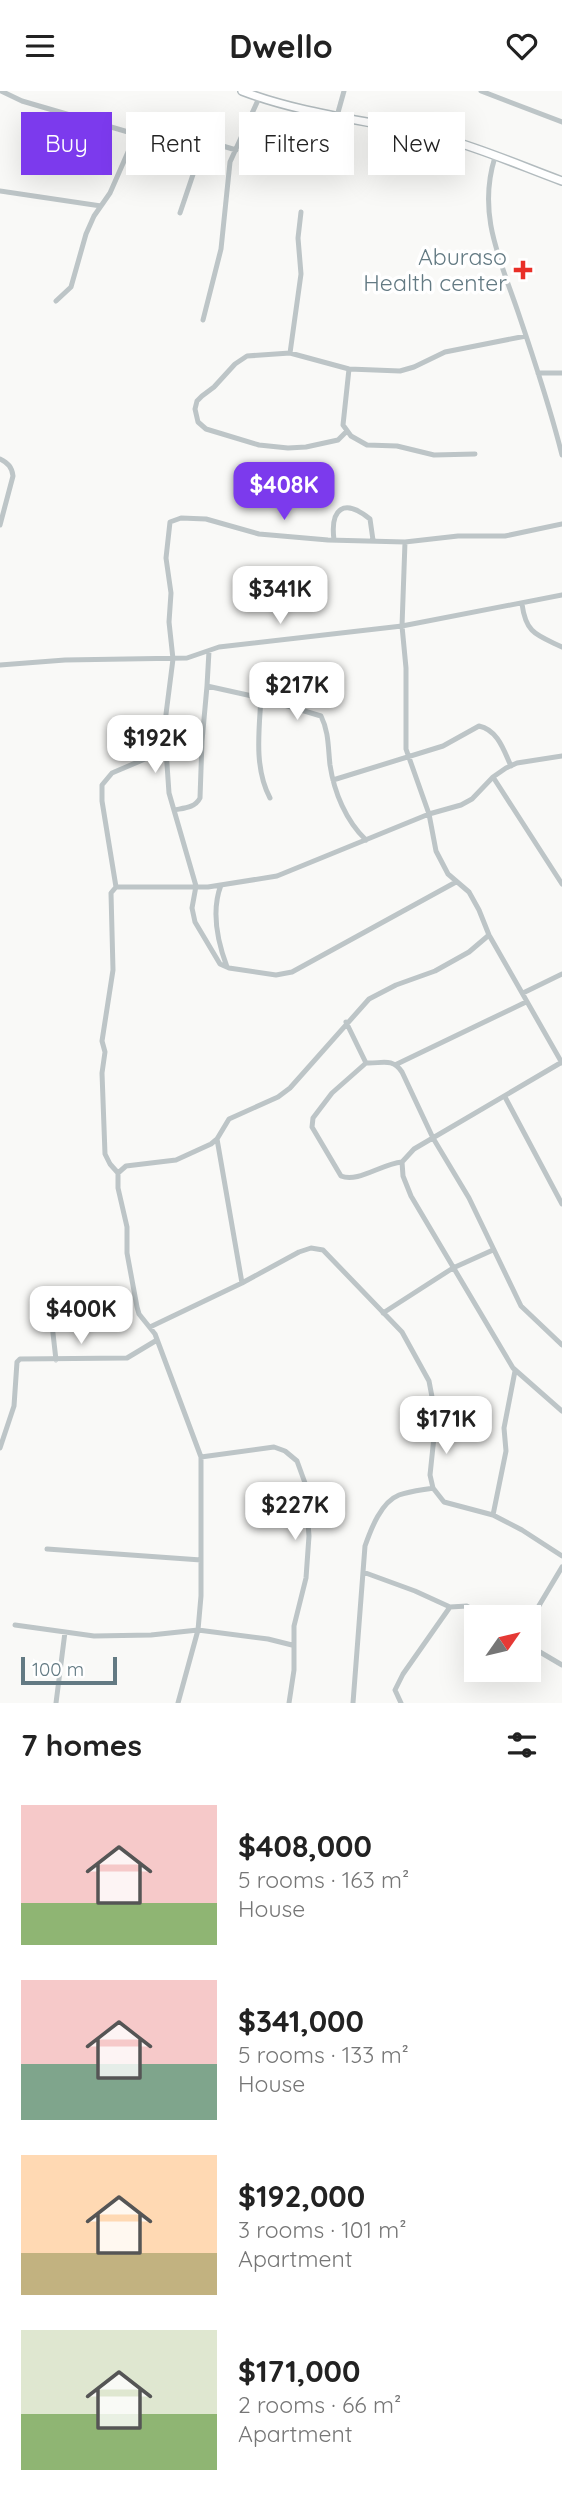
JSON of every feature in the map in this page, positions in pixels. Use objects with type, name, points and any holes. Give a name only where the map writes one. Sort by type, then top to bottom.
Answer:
[{"type":"street","points":[[1,91],[22,101],[126,131]]},
{"type":"street","points":[[242,91],[321,112]]},
{"type":"street","points":[[338,112],[344,91]]},
{"type":"street","points":[[481,91],[562,123]]},
{"type":"street","points":[[203,320],[221,249],[230,162],[259,97]]},
{"type":"street","points":[[354,120],[448,139],[562,181]]},
{"type":"street","points":[[225,148],[236,151]]},
{"type":"street","points":[[56,302],[71,288],[86,234],[94,216],[110,193],[126,155]]},
{"type":"street","points":[[495,157],[487,195],[489,221],[562,455]]},
{"type":"street","points":[[180,213],[193,175]]},
{"type":"street","points":[[0,191],[102,206]]},
{"type":"street","points":[[290,353],[301,274],[298,237],[301,212]]},
{"type":"street","points":[[346,432],[338,440],[288,448],[230,438],[206,429],[198,422],[195,414],[197,401],[241,359],[290,353],[349,369],[408,370],[445,352],[526,335]]},
{"type":"street","points":[[349,369],[342,425],[346,432],[367,445],[397,446],[434,455],[475,454]]},
{"type":"street","points":[[538,373],[562,373]]},
{"type":"street","points":[[0,459],[12,469],[13,476],[0,525]]},
{"type":"street","points":[[334,541],[333,516],[345,508],[362,511],[370,519],[373,540]]},
{"type":"street","points":[[456,882],[292,972],[260,974],[220,964],[195,922],[192,908],[196,886],[169,793],[166,713],[173,659],[169,622],[171,593],[166,558],[170,522],[181,518],[206,519],[248,532],[334,541],[405,541],[505,535],[562,524]]},
{"type":"street","points":[[405,541],[402,626],[406,668],[406,749],[429,814],[436,851],[448,874],[469,892],[489,935],[562,1062],[505,1097],[433,1138],[414,1149],[402,1162],[388,1163],[356,1178],[341,1176],[312,1127],[313,1118],[332,1093],[366,1063],[390,1061],[397,1064],[433,1138],[469,1198],[521,1306],[562,1345]]},
{"type":"street","points":[[0,665],[198,656],[219,647],[402,626],[562,595]]},
{"type":"street","points":[[522,604],[524,618],[530,629],[541,638],[562,647]]},
{"type":"street","points":[[174,810],[198,803],[200,798],[209,651]]},
{"type":"street","points":[[207,686],[261,698],[321,716],[326,726],[333,780],[350,820],[366,840]]},
{"type":"street","points":[[261,698],[260,761],[264,786],[270,798]]},
{"type":"street","points":[[333,780],[443,745],[479,726],[490,729],[511,766]]},
{"type":"street","points":[[166,750],[112,773],[102,785],[102,801],[116,887],[111,893],[111,988],[102,1041],[105,1052],[102,1073],[105,1153],[118,1173],[136,1307],[157,1340],[201,1457],[198,1630],[178,1703]]},
{"type":"street","points":[[116,887],[221,885],[277,876],[429,814],[461,805],[472,799],[493,777],[511,766],[562,756]]},
{"type":"street","points":[[493,777],[562,884]]},
{"type":"street","points":[[221,885],[218,894],[219,945],[227,967]]},
{"type":"street","points":[[118,1173],[126,1165],[185,1157],[217,1139],[229,1119],[278,1097],[290,1088],[369,999],[396,985],[435,971],[469,952],[489,935]]},
{"type":"street","points":[[523,993],[562,974]]},
{"type":"street","points":[[397,1064],[526,1002]]},
{"type":"street","points":[[346,1022],[366,1063]]},
{"type":"street","points":[[505,1097],[562,1204]]},
{"type":"street","points":[[217,1139],[242,1283]]},
{"type":"street","points":[[402,1162],[403,1176],[411,1196],[501,1351],[515,1371],[562,1411]]},
{"type":"street","points":[[150,1327],[299,1252],[311,1248],[323,1250],[402,1332],[429,1381],[436,1418],[430,1475],[433,1487],[444,1502],[493,1515],[562,1556]]},
{"type":"street","points":[[383,1313],[453,1268],[493,1250]]},
{"type":"street","points":[[50,1298],[56,1360]]},
{"type":"street","points":[[0,1448],[14,1406],[18,1360],[127,1358],[157,1340]]},
{"type":"street","points":[[493,1515],[506,1451],[504,1428],[515,1371]]},
{"type":"street","points":[[201,1457],[274,1447],[285,1451],[297,1461],[305,1483],[309,1536],[306,1578],[294,1626],[294,1670],[289,1703]]},
{"type":"street","points":[[353,1703],[365,1546],[379,1514],[392,1499],[433,1487]]},
{"type":"street","points":[[47,1549],[201,1560]]},
{"type":"street","points":[[539,1605],[562,1567]]},
{"type":"street","points":[[363,1572],[450,1607],[464,1607]]},
{"type":"street","points":[[401,1703],[395,1690],[403,1674],[450,1607]]},
{"type":"street","points":[[15,1625],[94,1636],[198,1630],[268,1639],[292,1646]]},
{"type":"street","points":[[56,1703],[65,1632]]},
{"type":"street","points":[[541,1653],[562,1665]]},
{"type":"place","name":"Aburaso Health center","points":[[523,270]]}]
